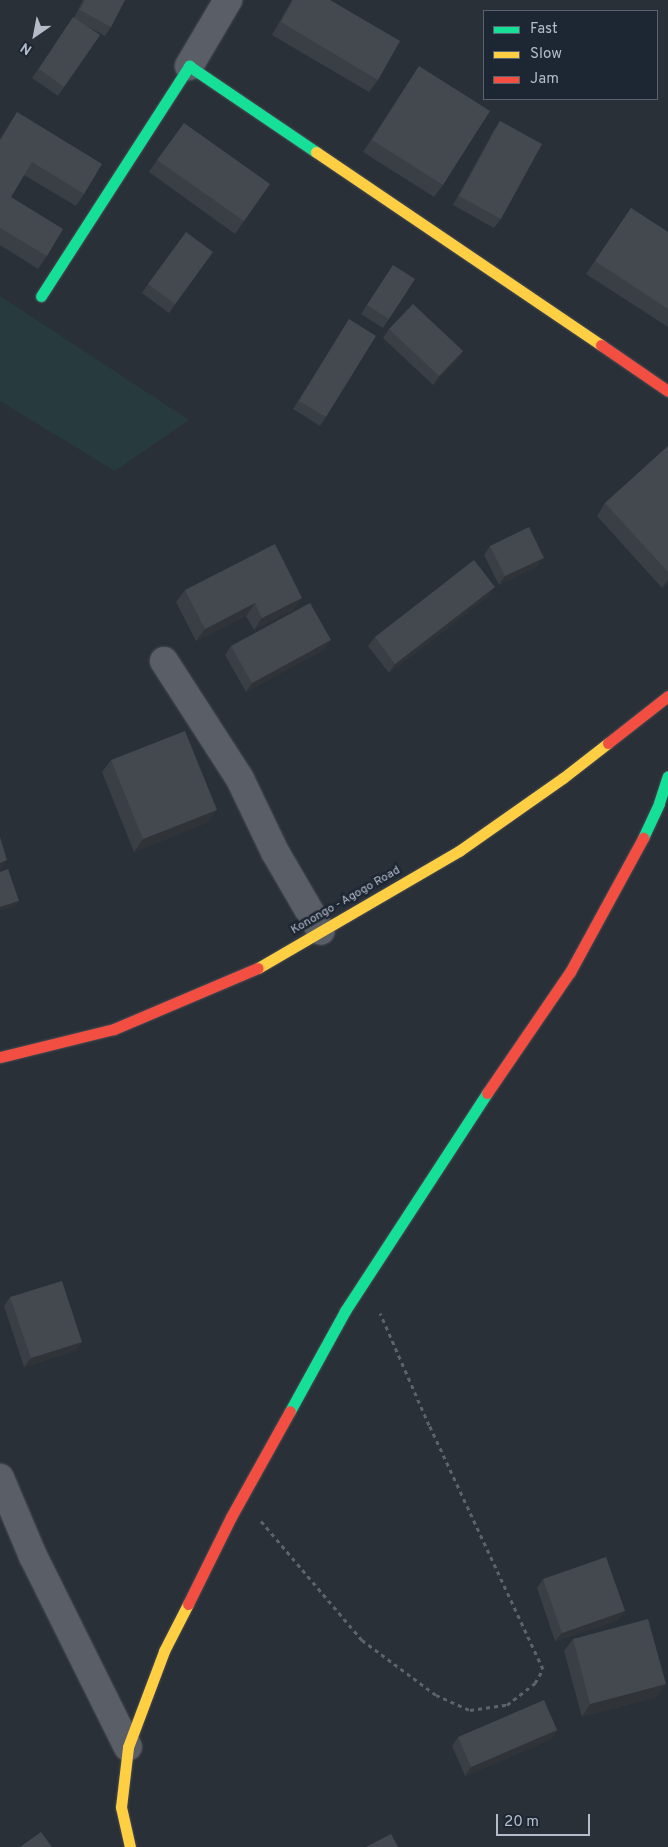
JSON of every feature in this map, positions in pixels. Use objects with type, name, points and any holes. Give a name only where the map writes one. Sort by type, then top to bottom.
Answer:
[{"type":"street","points":[[41,296],[189,66],[228,0]]},
{"type":"street","points":[[189,66],[668,391]]},
{"type":"street","points":[[164,661],[240,779],[275,852],[321,931]]},
{"type":"street","name":"Konongo - Agogo Road","points":[[0,1057],[114,1030],[257,968],[459,852],[563,778],[668,696]]},
{"type":"street","points":[[130,1847],[121,1807],[128,1747],[164,1651],[241,1498],[345,1311],[469,1120],[570,972],[638,848],[660,803],[668,776]]},
{"type":"street","points":[[0,1478],[33,1556],[128,1747]]},
{"type":"path","points":[[241,1498],[362,1640],[436,1695],[470,1710],[507,1705],[535,1683],[543,1669],[429,1425],[365,1280]]},
{"type":"green space","points":[[0,296],[189,420],[115,471],[0,401]]},
{"type":"building","points":[[85,0],[125,0],[111,27],[80,10]]},
{"type":"building","points":[[293,0],[330,0],[400,41],[378,80],[281,22]]},
{"type":"building","points":[[73,17],[100,35],[64,87],[39,69]]},
{"type":"building","points":[[419,66],[490,111],[443,185],[372,140]]},
{"type":"building","points":[[17,112],[102,164],[84,194],[32,162],[11,197],[63,229],[47,256],[0,228],[0,141]]},
{"type":"building","points":[[500,121],[542,144],[501,219],[459,196]]},
{"type":"building","points":[[184,123],[270,184],[244,221],[157,160]]},
{"type":"building","points":[[631,208],[668,232],[668,309],[595,261]]},
{"type":"building","points":[[186,232],[213,252],[175,304],[148,284]]},
{"type":"building","points":[[393,265],[415,279],[389,319],[367,305]]},
{"type":"building","points":[[413,304],[463,351],[439,376],[389,329]]},
{"type":"building","points":[[349,319],[376,336],[326,417],[299,401]]},
{"type":"building","points":[[668,446],[668,572],[605,503]]},
{"type":"building","points":[[529,527],[544,558],[505,576],[490,546]]},
{"type":"building","points":[[275,544],[302,598],[262,618],[255,603],[205,629],[185,590]]},
{"type":"building","points":[[474,560],[495,587],[395,664],[375,637]]},
{"type":"building","points":[[310,603],[331,640],[252,683],[231,646]]},
{"type":"building","points":[[185,731],[217,810],[143,839],[111,760]]},
{"type":"building","points":[[0,837],[7,860],[0,863]]},
{"type":"building","points":[[8,869],[19,901],[0,907],[0,872]]},
{"type":"building","points":[[62,1281],[82,1342],[31,1358],[10,1297]]},
{"type":"building","points":[[606,1557],[625,1611],[562,1633],[543,1579]]},
{"type":"building","points":[[648,1619],[666,1684],[590,1704],[573,1639]]},
{"type":"building","points":[[544,1700],[557,1730],[471,1767],[458,1737]]},
{"type":"building","points":[[41,1832],[52,1847],[20,1847]]},
{"type":"building","points":[[391,1834],[398,1847],[366,1847]]},
{"type":"traffic: fast","points":[[41,296],[189,66],[316,152]]},
{"type":"traffic: fast","points":[[643,838],[659,803],[668,776]]},
{"type":"traffic: fast","points":[[290,1411],[345,1311],[487,1093]]},
{"type":"traffic: slow","points":[[316,152],[601,345]]},
{"type":"traffic: slow","points":[[258,968],[459,851],[563,778],[608,743]]},
{"type":"traffic: slow","points":[[130,1847],[121,1807],[128,1747],[164,1651],[188,1604]]},
{"type":"traffic: jam","points":[[601,345],[668,391]]},
{"type":"traffic: jam","points":[[608,743],[668,696]]},
{"type":"traffic: jam","points":[[487,1093],[570,972],[643,838]]},
{"type":"traffic: jam","points":[[0,1057],[114,1029],[258,968]]},
{"type":"traffic: jam","points":[[188,1604],[231,1517],[290,1411]]}]
